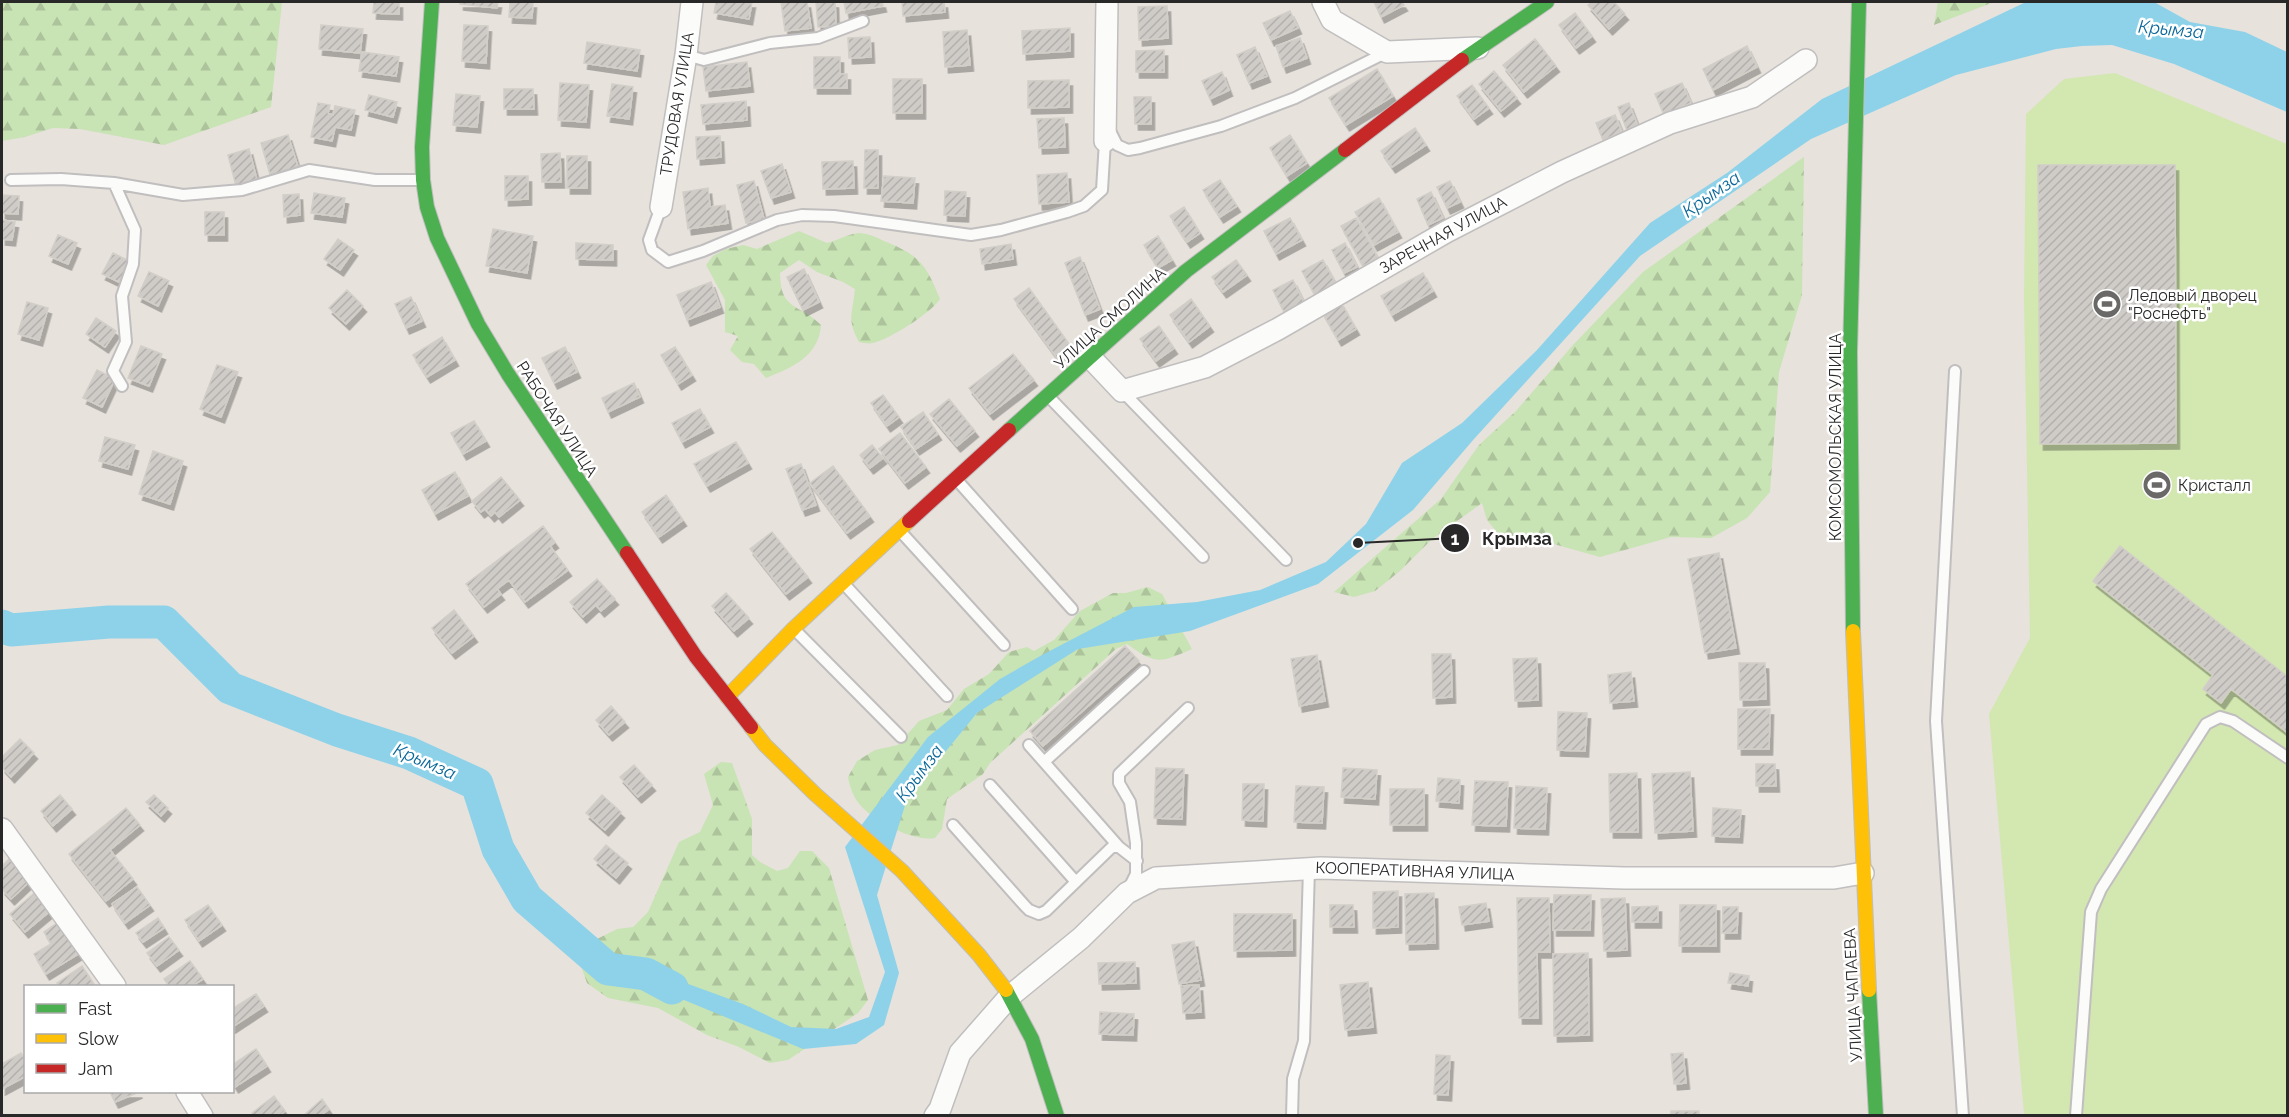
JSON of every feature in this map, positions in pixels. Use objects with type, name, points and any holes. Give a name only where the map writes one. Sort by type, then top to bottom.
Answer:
[{"type":"main road","name":"РАБОЧАЯ УЛИЦА","points":[[432,2],[422,147],[423,180],[427,207],[437,238],[478,324],[508,374],[649,588],[696,657],[727,697],[765,745],[815,794],[902,871],[979,955],[1010,996],[1032,1039],[1057,1116]]},
{"type":"main road","name":"УЛИЦА СМОЛИНА","points":[[727,697],[794,628],[899,530],[1186,271],[1478,48],[1547,2]]},
{"type":"main road","name":"КОМСОМОЛЬСКАЯ УЛИЦА","points":[[1859,2],[1851,258],[1851,561],[1863,873]]},
{"type":"main road","name":"УЛИЦА ЧАПАЕВА","points":[[1863,873],[1876,1116]]},
{"type":"street","name":"ТРУДОВАЯ УЛИЦА","points":[[661,207],[686,56],[692,2]]},
{"type":"street","points":[[1105,131],[1107,2]]},
{"type":"street","points":[[1323,2],[1332,20],[1387,52],[1478,48]]},
{"type":"street","name":"ЗАРЕЧНАЯ УЛИЦА","points":[[1122,391],[1204,367],[1278,329],[1446,231],[1551,177],[1670,123],[1752,97],[1806,60]]},
{"type":"street","points":[[1090,357],[1122,391]]},
{"type":"street","points":[[2,829],[114,985]]},
{"type":"street","name":"КООПЕРАТИВНАЯ УЛИЦА","points":[[935,1116],[940,1109],[960,1053],[1010,996],[1081,938],[1126,893],[1156,878],[1309,868],[1624,878],[1834,878],[1863,873]]},
{"type":"street","points":[[188,1093],[202,1116]]},
{"type":"lane","points":[[686,56],[704,60],[770,43],[818,38],[863,21]]},
{"type":"lane","points":[[1105,131],[1117,145],[1128,150],[1172,141],[1221,126],[1295,98],[1387,52]]},
{"type":"lane","points":[[661,207],[650,240],[652,250],[668,262],[777,220],[802,215],[834,216],[971,235],[1001,230],[1084,206],[1102,190],[1105,131]]},
{"type":"lane","points":[[11,180],[61,179],[114,183],[183,195],[242,190],[309,170],[375,180],[423,180]]},
{"type":"lane","points":[[114,183],[135,230],[134,264],[122,296],[126,342],[113,371],[122,386]]},
{"type":"lane","points":[[1955,371],[1936,721],[1963,1116]]},
{"type":"lane","points":[[1122,391],[1286,560]]},
{"type":"lane","points":[[1048,395],[1203,557]]},
{"type":"lane","points":[[956,478],[1072,609]]},
{"type":"lane","points":[[899,530],[1004,645]]},
{"type":"lane","points":[[843,582],[947,696]]},
{"type":"lane","points":[[794,628],[901,737]]},
{"type":"lane","points":[[1044,762],[1144,671]]},
{"type":"lane","points":[[1126,893],[1136,874],[1136,843],[1130,802],[1119,783],[1119,774],[1188,708]]},
{"type":"lane","points":[[2076,1116],[2091,912],[2101,889],[2206,724],[2220,717],[2233,721],[2288,758]]},
{"type":"lane","points":[[1029,746],[1119,847],[1137,861]]},
{"type":"lane","points":[[990,785],[1076,882]]},
{"type":"lane","points":[[953,825],[1029,910],[1040,914],[1046,911],[1112,846],[1119,847]]},
{"type":"lane","points":[[1292,1116],[1293,1079],[1304,1041],[1309,868]]},
{"type":"green space","points":[[2,2],[282,2],[271,107],[164,145],[80,129],[53,128],[25,137],[2,141]]},
{"type":"green space","points":[[1938,2],[1994,2],[1934,25]]},
{"type":"green space","name":"Кристалл","points":[[2115,73],[2287,144],[2287,1115],[1994,1115],[2024,1114],[1989,714],[2030,638],[2024,300],[2026,114],[2064,79]]},
{"type":"green space","points":[[1804,157],[1802,295],[1779,372],[1770,492],[1747,518],[1711,538],[1671,537],[1600,557],[1543,541],[1504,541],[1487,520],[1482,503],[1431,540],[1400,571],[1375,591],[1354,597],[1334,592],[1441,499],[1479,445],[1516,411],[1573,345],[1643,272]]},
{"type":"green space","points":[[799,231],[827,243],[858,233],[896,246],[920,262],[940,299],[909,325],[880,341],[859,342],[851,321],[855,289],[817,272],[799,260],[780,273],[783,294],[792,305],[821,325],[819,336],[810,353],[794,365],[766,378],[754,364],[742,362],[730,350],[738,336],[725,332],[725,300],[706,265],[713,256],[726,249],[743,245],[757,249]]},
{"type":"green space","points":[[1148,587],[1162,594],[1192,649],[1158,660],[1145,656],[1127,644],[1116,649],[990,763],[983,774],[947,799],[942,829],[935,838],[917,837],[896,830],[876,819],[859,804],[848,777],[857,761],[875,750],[898,745],[919,721],[947,710],[964,689],[989,674],[1009,652],[1027,647],[1034,651],[1054,640],[1080,611],[1113,593],[1126,593]]},
{"type":"green space","points":[[721,762],[732,763],[752,819],[752,855],[777,871],[788,868],[800,851],[812,851],[829,868],[868,1000],[858,1013],[788,1060],[770,1063],[739,1047],[707,1035],[658,1008],[608,998],[587,983],[580,963],[597,939],[617,929],[633,927],[648,912],[679,842],[700,832],[713,805],[704,774]]},
{"type":"water","name":"Крымза","points":[[2026,2],[2154,2],[2190,22],[2245,32],[2287,52],[2287,112],[2174,64],[2112,45],[2082,46],[2056,49],[1956,75],[1811,139],[1640,256],[1474,439],[1413,510],[1318,584],[1190,631],[1078,649],[977,713],[907,799],[877,895],[899,973],[884,1025],[856,1044],[803,1049],[684,1000],[630,984],[633,968],[691,985],[743,1004],[791,1027],[836,1029],[869,1017],[885,972],[845,847],[928,737],[1000,679],[1134,607],[1197,602],[1260,590],[1326,562],[1366,524],[1402,463],[1462,423],[1537,350],[1650,223],[1727,173],[1822,99]]},
{"type":"building","points":[[374,2],[399,2],[399,14],[373,13]]},
{"type":"building","points":[[460,2],[498,2],[497,8],[460,4]]},
{"type":"building","points":[[510,2],[533,2],[532,18],[509,17]]},
{"type":"building","points":[[716,2],[752,2],[749,19],[714,13]]},
{"type":"building","points":[[781,2],[807,2],[811,28],[785,31]]},
{"type":"building","points":[[816,2],[835,2],[836,26],[818,27]]},
{"type":"building","points":[[844,2],[882,2],[883,6],[846,13]]},
{"type":"building","points":[[902,2],[944,2],[945,12],[903,16]]},
{"type":"building","points":[[1374,2],[1402,2],[1404,5],[1381,17]]},
{"type":"building","points":[[1592,2],[1614,2],[1625,14],[1609,29],[1588,5]]},
{"type":"building","points":[[1167,6],[1168,38],[1139,40],[1138,7]]},
{"type":"building","points":[[1290,11],[1298,28],[1271,40],[1263,23]]},
{"type":"building","points":[[1575,13],[1592,36],[1576,48],[1559,25]]},
{"type":"building","points":[[321,25],[363,29],[360,53],[319,49]]},
{"type":"building","points":[[464,25],[488,26],[486,63],[462,61]]},
{"type":"building","points":[[1070,28],[1070,51],[1023,54],[1022,31]]},
{"type":"building","points":[[967,30],[970,65],[945,67],[943,32]]},
{"type":"building","points":[[870,37],[871,57],[849,58],[848,38]]},
{"type":"building","points":[[1300,38],[1307,58],[1283,67],[1276,46]]},
{"type":"building","points":[[1535,39],[1556,66],[1524,92],[1503,65]]},
{"type":"building","points":[[587,42],[640,50],[637,71],[584,63]]},
{"type":"building","points":[[1747,46],[1757,67],[1713,90],[1703,69]]},
{"type":"building","points":[[1255,47],[1267,76],[1249,83],[1237,55]]},
{"type":"building","points":[[1164,50],[1164,72],[1136,72],[1136,51]]},
{"type":"building","points":[[362,52],[399,57],[396,76],[359,71]]},
{"type":"building","points":[[814,57],[840,57],[840,74],[847,74],[847,88],[814,88]]},
{"type":"building","points":[[747,62],[750,86],[706,91],[703,67]]},
{"type":"building","points":[[1377,69],[1393,96],[1346,125],[1329,98]]},
{"type":"building","points":[[1494,71],[1517,98],[1501,111],[1479,84]]},
{"type":"building","points":[[1222,72],[1229,90],[1210,99],[1202,81]]},
{"type":"building","points":[[893,79],[922,79],[922,113],[893,113]]},
{"type":"building","points":[[1069,80],[1069,107],[1028,108],[1028,81]]},
{"type":"building","points":[[560,83],[589,85],[586,122],[558,120]]},
{"type":"building","points":[[1682,83],[1691,103],[1664,115],[1655,94]]},
{"type":"building","points":[[612,84],[633,87],[629,119],[607,116]]},
{"type":"building","points":[[1472,85],[1489,108],[1474,119],[1457,96]]},
{"type":"building","points":[[504,89],[533,89],[534,109],[504,109]]},
{"type":"building","points":[[456,94],[480,96],[477,127],[453,125]]},
{"type":"building","points":[[369,95],[397,102],[393,117],[365,110]]},
{"type":"building","points":[[1134,97],[1151,97],[1151,124],[1135,124]]},
{"type":"building","points":[[746,101],[747,120],[703,124],[701,105]]},
{"type":"building","points":[[318,103],[330,105],[328,113],[333,115],[335,106],[355,110],[351,130],[335,127],[332,141],[311,137]]},
{"type":"building","points":[[1629,103],[1639,129],[1628,133],[1618,107]]},
{"type":"building","points":[[1615,115],[1622,132],[1603,140],[1596,123]]},
{"type":"building","points":[[1064,118],[1065,147],[1039,148],[1037,119]]},
{"type":"building","points":[[1415,128],[1426,145],[1392,167],[1381,151]]},
{"type":"building","points":[[288,135],[299,170],[271,178],[261,143]]},
{"type":"building","points":[[1290,135],[1307,163],[1287,176],[1270,148]]},
{"type":"building","points":[[720,136],[721,157],[697,159],[696,137]]},
{"type":"building","points":[[249,149],[257,180],[236,186],[228,155]]},
{"type":"building","points":[[865,150],[878,150],[878,188],[864,188]]},
{"type":"building","points":[[560,153],[561,182],[542,182],[541,154]]},
{"type":"building","points":[[567,156],[587,156],[587,188],[567,188]]},
{"type":"building","points":[[853,161],[854,188],[823,189],[822,162]]},
{"type":"building","points":[[782,164],[791,192],[771,198],[761,171]]},
{"type":"building","name":"Ледовый дворец \"Роснефть\"","points":[[2038,165],[2175,165],[2176,443],[2040,444]]},
{"type":"building","points":[[1067,173],[1069,202],[1039,204],[1037,175]]},
{"type":"building","points":[[505,176],[528,176],[528,199],[505,200]]},
{"type":"building","points":[[884,176],[915,178],[913,203],[881,201]]},
{"type":"building","points":[[1220,180],[1237,206],[1220,217],[1203,190]]},
{"type":"building","points":[[754,181],[764,219],[746,223],[737,185]]},
{"type":"building","points":[[1450,181],[1460,202],[1447,208],[1437,187]]},
{"type":"building","points":[[708,188],[710,207],[725,205],[728,223],[688,229],[683,192]]},
{"type":"building","points":[[945,191],[966,192],[965,216],[944,215]]},
{"type":"building","points":[[1431,192],[1443,218],[1428,225],[1417,199]]},
{"type":"building","points":[[314,193],[345,198],[342,217],[311,213]]},
{"type":"building","points":[[299,194],[300,215],[284,217],[283,195]]},
{"type":"building","points":[[2,195],[19,196],[18,214],[2,213]]},
{"type":"building","points":[[1379,198],[1398,232],[1374,245],[1355,212]]},
{"type":"building","points":[[1184,207],[1200,233],[1187,242],[1170,216]]},
{"type":"building","points":[[205,212],[224,212],[224,235],[205,235]]},
{"type":"building","points":[[1290,218],[1302,240],[1276,254],[1264,231]]},
{"type":"building","points":[[1356,218],[1378,258],[1363,266],[1341,226]]},
{"type":"building","points":[[2,220],[15,222],[12,240],[2,239]]},
{"type":"building","points":[[493,229],[533,236],[527,273],[486,266]]},
{"type":"building","points":[[58,235],[77,243],[68,264],[49,256]]},
{"type":"building","points":[[1158,236],[1172,260],[1158,268],[1144,245]]},
{"type":"building","points":[[338,239],[354,250],[340,270],[324,259]]},
{"type":"building","points":[[576,243],[613,245],[613,260],[576,259]]},
{"type":"building","points":[[1345,243],[1357,267],[1344,273],[1332,250]]},
{"type":"building","points":[[1011,244],[1013,259],[982,264],[980,249]]},
{"type":"building","points":[[113,253],[131,262],[121,283],[102,274]]},
{"type":"building","points":[[1080,257],[1100,309],[1085,315],[1065,263]]},
{"type":"building","points":[[1236,260],[1247,275],[1223,292],[1212,277]]},
{"type":"building","points":[[1323,260],[1337,286],[1316,297],[1302,271]]},
{"type":"building","points":[[804,269],[819,302],[803,310],[787,277]]},
{"type":"building","points":[[149,272],[169,281],[158,306],[138,296]]},
{"type":"building","points":[[1423,273],[1433,291],[1392,315],[1381,296]]},
{"type":"building","points":[[1293,280],[1307,309],[1287,318],[1273,290]]},
{"type":"building","points":[[711,282],[720,307],[687,320],[677,295]]},
{"type":"building","points":[[1029,288],[1072,348],[1057,358],[1014,299]]},
{"type":"building","points":[[347,290],[363,306],[346,324],[329,308]]},
{"type":"building","points":[[411,297],[422,321],[406,328],[395,304]]},
{"type":"building","points":[[1191,299],[1210,326],[1189,342],[1170,315]]},
{"type":"building","points":[[1340,301],[1356,329],[1338,340],[1322,312]]},
{"type":"building","points":[[27,302],[48,308],[39,340],[18,334]]},
{"type":"building","points":[[96,318],[116,331],[105,347],[86,334]]},
{"type":"building","points":[[1159,326],[1174,348],[1156,361],[1140,339]]},
{"type":"building","points":[[442,337],[455,360],[427,377],[413,355]]},
{"type":"building","points":[[141,346],[162,354],[149,386],[128,378]]},
{"type":"building","points":[[565,347],[577,372],[554,383],[542,358]]},
{"type":"building","points":[[675,347],[692,375],[678,384],[661,355]]},
{"type":"building","points":[[1013,354],[1034,380],[990,414],[969,388]]},
{"type":"building","points":[[217,365],[238,372],[221,417],[200,409]]},
{"type":"building","points":[[97,370],[115,379],[102,407],[83,398]]},
{"type":"building","points":[[634,383],[640,397],[608,412],[602,398]]},
{"type":"building","points":[[883,395],[899,417],[887,426],[871,403]]},
{"type":"building","points":[[949,399],[975,431],[957,446],[930,414]]},
{"type":"building","points":[[700,409],[710,427],[682,442],[672,423]]},
{"type":"building","points":[[923,412],[938,434],[916,449],[901,427]]},
{"type":"building","points":[[474,421],[486,441],[463,454],[451,433]]},
{"type":"building","points":[[900,433],[926,467],[905,483],[879,449]]},
{"type":"building","points":[[105,437],[135,445],[128,469],[99,461]]},
{"type":"building","points":[[736,442],[748,463],[707,486],[694,464]]},
{"type":"building","points":[[872,445],[883,458],[870,468],[860,455]]},
{"type":"building","points":[[153,451],[183,461],[170,504],[139,494]]},
{"type":"building","points":[[801,464],[816,505],[802,510],[786,469]]},
{"type":"building","points":[[833,466],[870,516],[847,533],[810,483]]},
{"type":"building","points":[[455,472],[468,496],[435,514],[422,490]]},
{"type":"building","points":[[501,477],[520,500],[499,517],[495,512],[491,516],[485,509],[481,512],[472,501]]},
{"type":"building","points":[[666,495],[683,520],[659,537],[642,512]]},
{"type":"building","points":[[543,526],[555,542],[550,546],[568,570],[525,602],[509,580],[497,589],[501,594],[484,607],[466,584]]},
{"type":"building","points":[[772,532],[808,577],[786,594],[750,549]]},
{"type":"building","points":[[2120,546],[2288,677],[2288,733],[2231,689],[2221,703],[2203,689],[2213,675],[2093,581]]},
{"type":"building","points":[[1719,553],[1736,648],[1705,653],[1688,559]]},
{"type":"building","points":[[597,579],[615,599],[601,611],[596,605],[583,617],[570,602]]},
{"type":"building","points":[[726,593],[749,618],[734,631],[712,606]]},
{"type":"building","points":[[454,610],[474,636],[452,653],[432,628]]},
{"type":"building","points":[[1125,646],[1139,661],[1043,746],[1030,731]]},
{"type":"building","points":[[1432,654],[1451,654],[1452,697],[1433,698]]},
{"type":"building","points":[[1317,655],[1325,701],[1299,706],[1291,659]]},
{"type":"building","points":[[1537,658],[1538,700],[1515,701],[1513,659]]},
{"type":"building","points":[[1739,663],[1765,663],[1766,699],[1740,700]]},
{"type":"building","points":[[1631,672],[1634,701],[1610,703],[1608,675]]},
{"type":"building","points":[[611,706],[625,722],[609,735],[596,720]]},
{"type":"building","points":[[1738,709],[1770,709],[1769,749],[1738,749]]},
{"type":"building","points":[[1558,712],[1587,713],[1585,751],[1557,750]]},
{"type":"building","points":[[20,739],[34,753],[11,777],[2,767],[2,757]]},
{"type":"building","points":[[1756,764],[1775,764],[1776,786],[1756,786]]},
{"type":"building","points":[[634,765],[652,785],[638,797],[620,777]]},
{"type":"building","points":[[1156,768],[1184,769],[1182,819],[1154,818]]},
{"type":"building","points":[[1343,768],[1377,770],[1375,799],[1341,797]]},
{"type":"building","points":[[1690,772],[1693,831],[1655,833],[1652,774]]},
{"type":"building","points":[[1637,773],[1638,832],[1610,832],[1609,774]]},
{"type":"building","points":[[1438,778],[1460,780],[1459,803],[1436,801]]},
{"type":"building","points":[[1475,781],[1508,782],[1506,826],[1472,825]]},
{"type":"building","points":[[1243,784],[1264,784],[1263,821],[1242,820]]},
{"type":"building","points":[[1296,786],[1324,787],[1322,823],[1294,822]]},
{"type":"building","points":[[1516,786],[1547,788],[1545,829],[1514,828]]},
{"type":"building","points":[[1390,789],[1424,789],[1424,825],[1390,825]]},
{"type":"building","points":[[60,795],[72,809],[53,826],[41,811]]},
{"type":"building","points":[[154,795],[168,808],[161,816],[146,802]]},
{"type":"building","points":[[602,795],[621,812],[605,830],[586,813]]},
{"type":"building","points":[[126,808],[140,825],[110,850],[133,879],[106,901],[69,854]]},
{"type":"building","points":[[1713,808],[1741,810],[1739,837],[1712,836]]},
{"type":"building","points":[[606,845],[628,863],[616,878],[594,859]]},
{"type":"building","points":[[9,859],[30,881],[11,899],[2,889],[2,866]]},
{"type":"building","points":[[137,887],[150,905],[125,923],[112,904]]},
{"type":"building","points":[[39,889],[55,907],[25,932],[10,914]]},
{"type":"building","points":[[1398,891],[1398,927],[1373,928],[1373,892]]},
{"type":"building","points":[[1434,893],[1435,943],[1406,944],[1405,894]]},
{"type":"building","points":[[1554,895],[1591,895],[1590,930],[1553,930]]},
{"type":"building","points":[[1517,898],[1549,898],[1550,952],[1537,952],[1538,1018],[1519,1018]]},
{"type":"building","points":[[1625,898],[1627,950],[1604,951],[1601,899]]},
{"type":"building","points":[[1486,903],[1489,921],[1462,925],[1459,907]]},
{"type":"building","points":[[208,905],[222,925],[199,941],[185,920]]},
{"type":"building","points":[[1330,905],[1353,905],[1354,927],[1330,927]]},
{"type":"building","points":[[1680,905],[1716,905],[1716,946],[1679,946]]},
{"type":"building","points":[[1658,906],[1658,922],[1632,922],[1632,907]]},
{"type":"building","points":[[1723,907],[1738,907],[1737,933],[1722,933]]},
{"type":"building","points":[[1234,914],[1292,914],[1292,950],[1234,951]]},
{"type":"building","points":[[158,918],[164,928],[143,942],[136,933]]},
{"type":"building","points":[[63,919],[83,951],[46,974],[34,954],[51,944],[44,932]]},
{"type":"building","points":[[169,937],[179,950],[157,966],[147,953]]},
{"type":"building","points":[[1194,941],[1201,980],[1179,984],[1172,945]]},
{"type":"building","points":[[1588,953],[1589,1035],[1554,1036],[1553,954]]},
{"type":"building","points":[[190,961],[203,979],[194,985],[168,985],[164,979]]},
{"type":"building","points":[[1135,962],[1136,983],[1099,984],[1098,963]]},
{"type":"building","points":[[82,966],[94,985],[59,985],[57,983]]},
{"type":"building","points":[[1730,973],[1749,976],[1748,986],[1728,983]]},
{"type":"building","points":[[1368,982],[1373,1027],[1345,1030],[1340,985]]},
{"type":"building","points":[[1199,985],[1201,1012],[1183,1013],[1181,986]]},
{"type":"building","points":[[256,994],[264,1006],[234,1026],[234,1008]]},
{"type":"building","points":[[1100,1012],[1134,1014],[1133,1035],[1099,1034]]},
{"type":"building","points":[[256,1049],[267,1066],[235,1087],[234,1064]]},
{"type":"building","points":[[21,1053],[24,1058],[24,1077],[2,1089],[2,1064]]},
{"type":"building","points":[[1683,1053],[1686,1083],[1674,1084],[1671,1054]]},
{"type":"building","points":[[1436,1055],[1450,1056],[1448,1095],[1434,1094]]},
{"type":"building","points":[[110,1093],[137,1093],[115,1102]]},
{"type":"building","points":[[274,1096],[285,1111],[279,1116],[253,1116],[252,1113]]},
{"type":"building","points":[[322,1099],[329,1109],[320,1116],[303,1116]]},
{"type":"building","points":[[1671,1111],[1699,1111],[1699,1116],[1671,1116]]},
{"type":"waterway","name":"Крымза","points":[[2,626],[11,630],[109,622],[164,622],[230,688],[337,730],[409,753],[477,784],[498,849],[527,899],[608,969],[646,974],[672,988]]},
{"type":"traffic: fast","points":[[432,2],[422,147],[427,207],[437,238],[478,324],[508,374],[627,553]]},
{"type":"traffic: fast","points":[[1462,60],[1547,2]]},
{"type":"traffic: fast","points":[[1853,631],[1850,352],[1859,2]]},
{"type":"traffic: fast","points":[[1009,430],[1186,271],[1345,150]]},
{"type":"traffic: fast","points":[[1006,990],[1032,1039],[1057,1116]]},
{"type":"traffic: fast","points":[[1869,990],[1876,1116]]},
{"type":"traffic: slow","points":[[727,697],[794,628],[909,521]]},
{"type":"traffic: slow","points":[[1853,631],[1869,990]]},
{"type":"traffic: slow","points":[[751,727],[765,745],[815,794],[902,871],[979,955],[1006,990]]},
{"type":"traffic: jam","points":[[1345,150],[1462,60]]},
{"type":"traffic: jam","points":[[909,521],[1009,430]]},
{"type":"traffic: jam","points":[[627,553],[696,657],[751,727]]},
{"type":"place","name":"Ледовый дворец \"Роснефть\"","points":[[2107,304]]},
{"type":"place","name":"Кристалл","points":[[2157,485]]},
{"type":"place","name":"Крымза","points":[[1358,543]]}]
